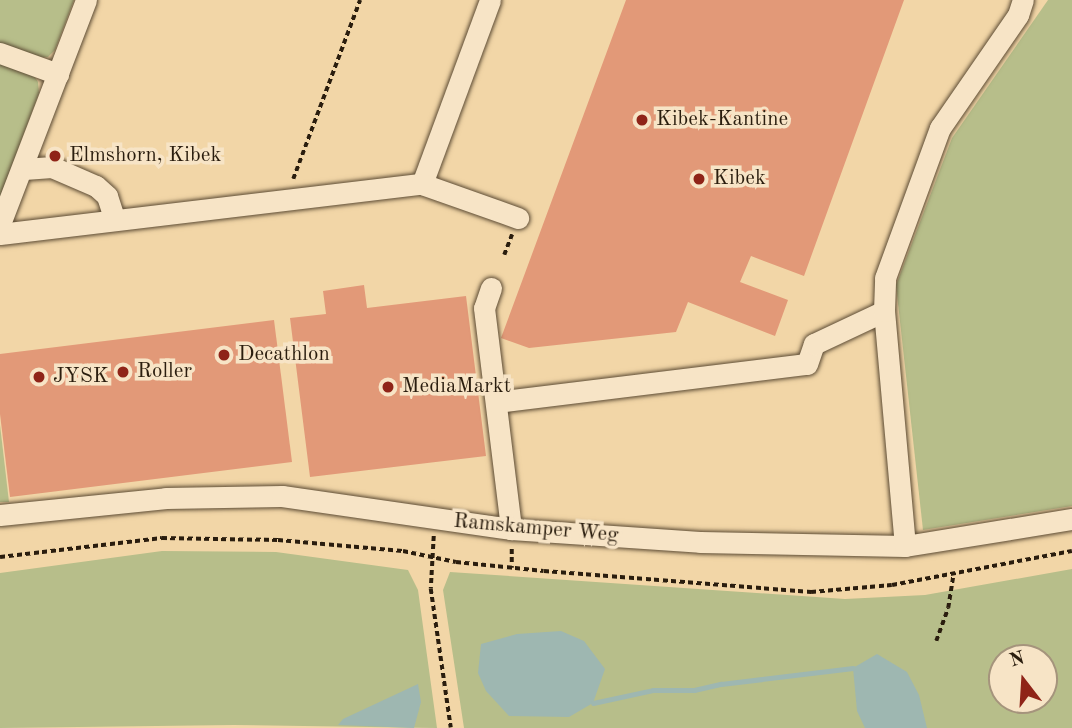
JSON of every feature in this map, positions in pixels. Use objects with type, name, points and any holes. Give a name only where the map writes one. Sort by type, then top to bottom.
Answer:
[{"type":"street","points":[[0,225],[24,169],[86,0]]},
{"type":"street","points":[[422,184],[490,0]]},
{"type":"street","points":[[905,547],[884,311],[885,278],[940,128],[1012,25],[1023,0]]},
{"type":"street","points":[[0,53],[58,74]]},
{"type":"street","points":[[24,169],[52,167],[96,186],[111,203],[115,220]]},
{"type":"street","points":[[0,234],[422,184],[517,218]]},
{"type":"street","points":[[491,288],[484,308],[511,528]]},
{"type":"street","points":[[496,402],[807,364],[814,344],[884,311]]},
{"type":"street","name":"Ramskamper Weg","points":[[0,515],[166,498],[282,496],[437,520],[511,528],[700,542],[905,547],[1072,519]]},
{"type":"path","points":[[293,181],[360,0]]},
{"type":"path","points":[[437,520],[431,557],[431,589],[451,728]]},
{"type":"path","points":[[0,557],[162,538],[278,540],[403,551],[544,571],[811,592],[892,584],[1072,551]]},
{"type":"path","points":[[936,641],[948,608],[954,572]]},
{"type":"green space","points":[[0,0],[74,0],[55,50],[48,57],[38,58],[0,44]]},
{"type":"green space","points":[[1048,0],[1072,0],[1072,506],[923,530],[896,285],[952,138]]},
{"type":"green space","points":[[0,63],[33,74],[38,82],[39,93],[0,197]]},
{"type":"green space","points":[[0,425],[9,502],[0,502]]},
{"type":"green space","points":[[162,551],[276,552],[408,570],[418,590],[437,728],[234,725],[0,728],[0,573]]},
{"type":"green space","points":[[1072,569],[1072,728],[464,728],[443,590],[450,572],[845,599],[925,595]]},
{"type":"water","points":[[561,631],[584,641],[605,669],[593,703],[569,717],[509,716],[486,691],[478,673],[481,644],[517,634]]},
{"type":"water","points":[[877,654],[907,672],[919,695],[927,728],[865,728],[857,711],[853,668]]},
{"type":"water","points":[[418,684],[421,702],[414,728],[338,725],[343,719]]},
{"type":"building","name":"Kibek","points":[[626,0],[904,0],[804,276],[751,256],[740,282],[788,300],[775,336],[688,302],[676,332],[529,348],[501,338]]},
{"type":"building","name":"MediaMarkt","points":[[364,285],[367,308],[466,296],[486,456],[310,477],[290,318],[326,314],[323,291]]},
{"type":"building","points":[[274,320],[292,462],[10,497],[0,414],[0,354]]},
{"type":"waterway","points":[[593,703],[653,690],[694,690],[721,684],[853,668]]},
{"type":"place","name":"Kibek-Kantine","points":[[642,120]]},
{"type":"place","name":"Elmshorn, Kibek","points":[[55,156]]},
{"type":"place","name":"Kibek","points":[[699,179]]},
{"type":"place","name":"Decathlon","points":[[224,355]]},
{"type":"place","name":"Roller","points":[[123,372]]},
{"type":"place","name":"JYSK","points":[[39,377]]},
{"type":"place","name":"MediaMarkt","points":[[388,387]]}]
